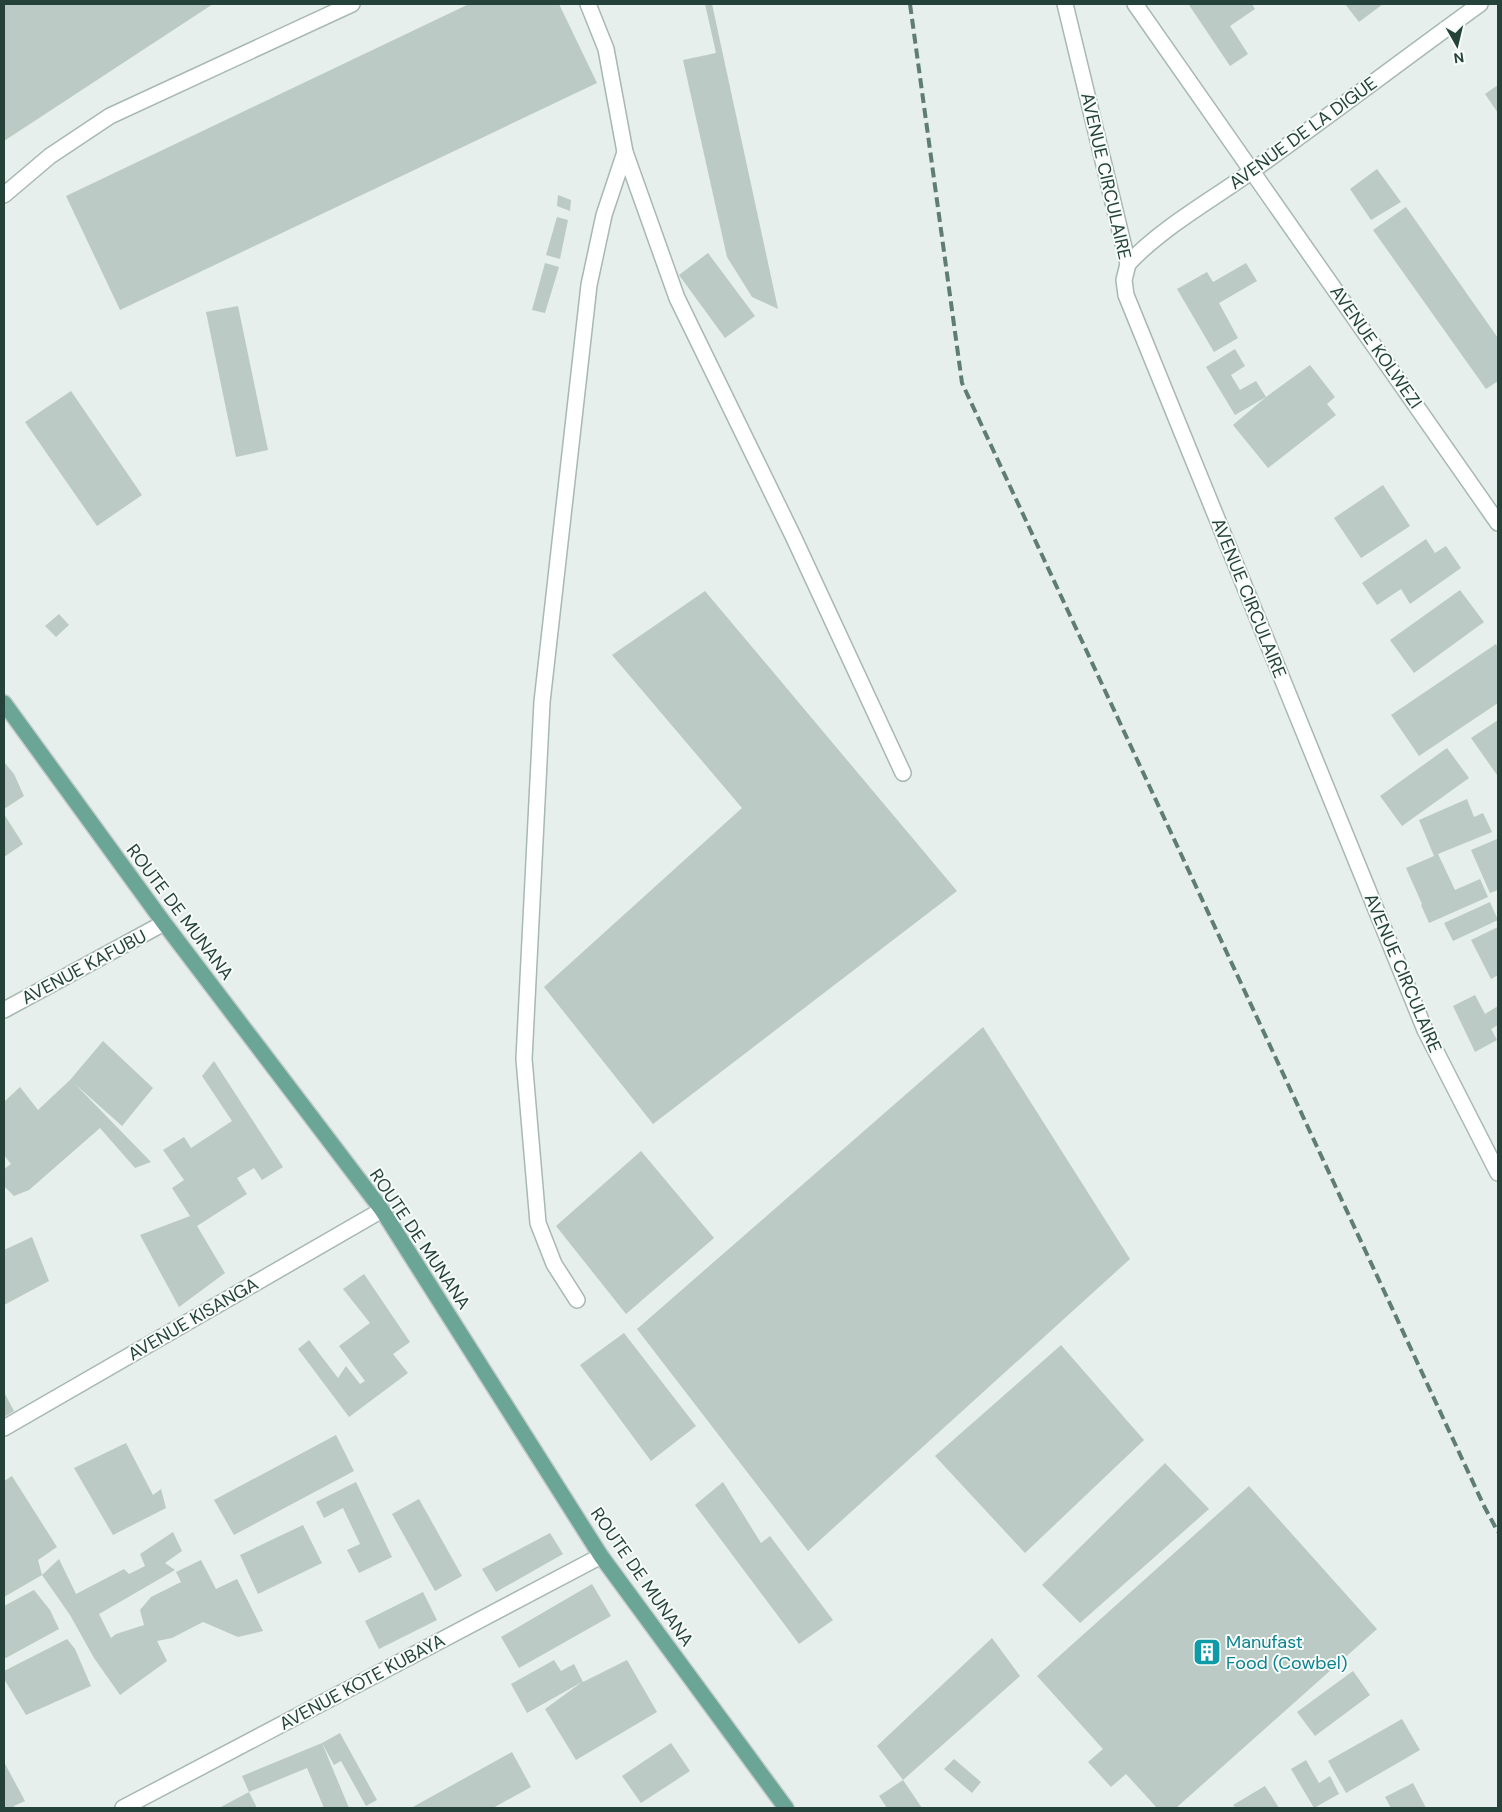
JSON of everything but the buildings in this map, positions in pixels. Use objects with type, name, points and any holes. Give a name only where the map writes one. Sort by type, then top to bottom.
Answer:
[{"type":"main road","name":"ROUTE DE MUNANA","points":[[4,703],[164,923],[382,1210],[601,1556],[786,1808]]},
{"type":"street","points":[[4,195],[50,156],[110,116],[352,4]]},
{"type":"street","points":[[588,4],[606,49],[625,152],[677,298],[793,536],[903,773]]},
{"type":"street","name":"AVENUE CIRCULAIRE","points":[[1065,4],[1128,264],[1124,280],[1126,295],[1421,1021],[1498,1173]]},
{"type":"street","name":"AVENUE KOLWEZI","points":[[1136,4],[1498,523]]},
{"type":"street","name":"AVENUE DE LA DIGUE","points":[[1128,264],[1148,244],[1253,170],[1480,4]]},
{"type":"street","points":[[577,1300],[554,1264],[538,1223],[524,1059],[542,702],[589,285],[604,215],[625,152]]},
{"type":"street","name":"AVENUE KAFUBU","points":[[4,1010],[164,923]]},
{"type":"street","name":"AVENUE KISANGA","points":[[4,1428],[382,1210]]},
{"type":"street","name":"AVENUE KOTE KUBAYA","points":[[123,1808],[601,1556]]},
{"type":"railway","points":[[910,4],[962,383],[1484,1506],[1498,1532]]},
{"type":"place","name":"Manufast Food (Cowbel)","points":[[1207,1652]]}]
